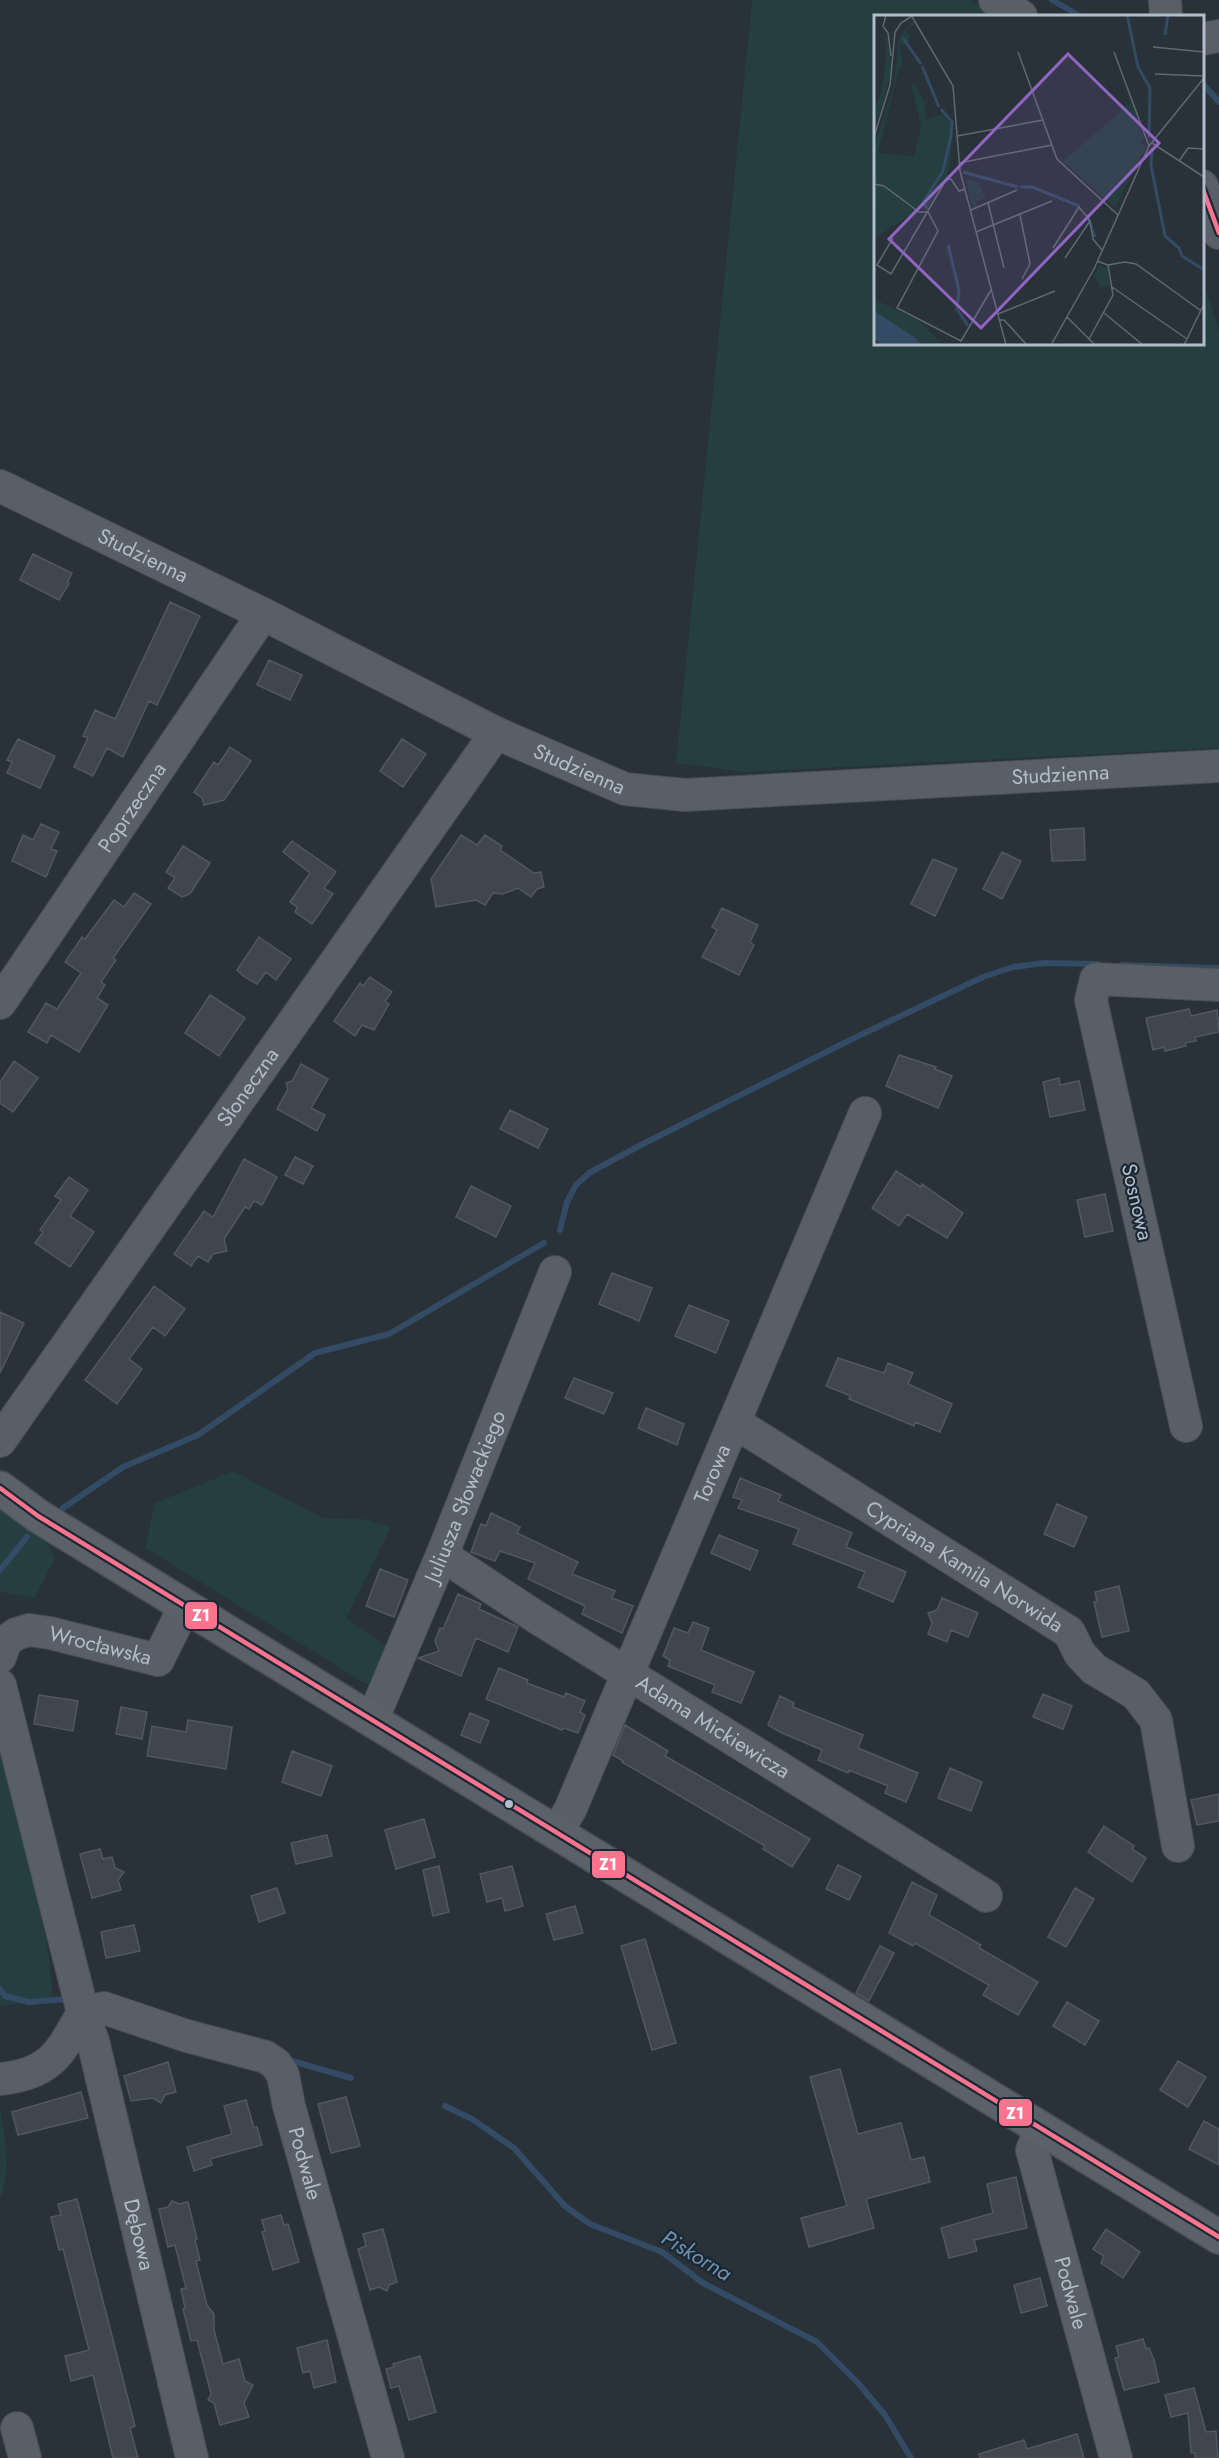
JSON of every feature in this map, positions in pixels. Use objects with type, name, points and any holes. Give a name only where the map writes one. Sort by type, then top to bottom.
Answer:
[{"type":"main road","points":[[0,1488],[38,1515],[185,1606],[1219,2237]]},
{"type":"street","points":[[994,0],[1019,15]]},
{"type":"street","points":[[1165,0],[1166,15]]},
{"type":"street","points":[[1204,39],[1219,36]]},
{"type":"street","points":[[1204,189],[1219,233]]},
{"type":"street","name":"Studzienna","points":[[0,486],[263,614],[495,733],[625,789],[685,795],[1219,766]]},
{"type":"street","name":"Poprzeczna","points":[[0,1003],[263,614]]},
{"type":"street","name":"Słoneczna","points":[[0,1441],[495,733]]},
{"type":"street","name":"Sosnowa","points":[[1186,1426],[1091,1000],[1096,979],[1219,985]]},
{"type":"street","name":"Torowa","points":[[556,1833],[570,1810],[865,1113]]},
{"type":"street","name":"Juliusza Słowackiego","points":[[369,1718],[379,1704],[442,1555],[555,1272]]},
{"type":"street","name":"Cypriana Kamila Norwida","points":[[734,1422],[1069,1632],[1080,1654],[1094,1669],[1136,1694],[1156,1720],[1178,1846]]},
{"type":"street","name":"Adama Mickiewicza","points":[[442,1555],[986,1896]]},
{"type":"street","name":"Wrocławska","points":[[8,1645],[29,1630],[50,1633],[158,1660],[185,1606]]},
{"type":"street","points":[[0,1685],[83,2013],[64,2048],[44,2067],[2,2079]]},
{"type":"street","name":"Podwale","points":[[83,2013],[104,2008],[187,2036],[250,2051],[276,2064],[283,2075],[336,2278],[388,2458]]},
{"type":"street","name":"Dębowa","points":[[83,2013],[96,2052],[192,2458]]},
{"type":"street","name":"Podwale","points":[[1041,2129],[1032,2150],[1116,2458]]},
{"type":"street","points":[[17,2428],[25,2458]]},
{"type":"green space","points":[[752,0],[971,0],[996,15],[874,15],[874,345],[1204,345],[1204,283],[1219,330],[1219,748],[745,772],[676,763]]},
{"type":"green space","points":[[233,1471],[323,1518],[364,1519],[391,1527],[346,1618],[392,1650],[376,1690],[145,1548],[155,1503]]},
{"type":"green space","points":[[0,1508],[47,1543],[55,1558],[35,1598],[0,1592]]},
{"type":"green space","points":[[0,1721],[49,1955],[53,1998],[0,2006]]},
{"type":"green space","points":[[0,2107],[5,2141],[6,2177],[0,2198]]},
{"type":"building","points":[[33,554],[72,573],[69,584],[59,600],[20,580]]},
{"type":"building","points":[[170,602],[200,616],[157,705],[149,701],[123,757],[107,748],[93,776],[74,767],[88,738],[83,736],[95,710],[115,719]]},
{"type":"building","points":[[269,660],[302,675],[290,700],[257,685]]},
{"type":"building","points":[[18,739],[55,756],[40,788],[7,773],[12,762],[7,760]]},
{"type":"building","points":[[402,739],[426,754],[403,787],[380,771]]},
{"type":"building","points":[[230,747],[251,761],[224,800],[204,805],[202,798],[194,792],[214,762],[218,765]]},
{"type":"building","points":[[41,824],[59,832],[51,849],[57,851],[46,877],[12,861],[23,835],[33,840]]},
{"type":"building","points":[[1084,828],[1085,860],[1052,861],[1050,830]]},
{"type":"building","points":[[461,835],[477,845],[485,835],[502,846],[500,850],[534,873],[541,872],[544,887],[537,889],[531,897],[518,888],[503,894],[493,893],[485,905],[476,900],[436,907],[431,879]]},
{"type":"building","points":[[292,841],[336,872],[324,888],[333,894],[312,924],[295,912],[297,907],[290,902],[310,873],[283,852]]},
{"type":"building","points":[[183,846],[210,863],[190,894],[182,897],[168,888],[175,878],[166,872]]},
{"type":"building","points":[[1002,852],[1021,861],[1002,899],[983,889]]},
{"type":"building","points":[[933,859],[957,869],[935,916],[911,904]]},
{"type":"building","points":[[134,893],[151,904],[113,958],[116,960],[101,982],[105,985],[97,998],[108,1005],[79,1052],[51,1035],[47,1043],[28,1032],[46,1003],[57,1009],[81,973],[65,962],[82,937],[85,939],[114,900],[124,907]]},
{"type":"building","points":[[722,908],[758,925],[750,942],[754,945],[739,975],[702,957],[717,930],[712,927]]},
{"type":"building","points":[[259,937],[291,959],[276,980],[266,972],[257,984],[237,970]]},
{"type":"building","points":[[370,977],[392,992],[385,1001],[389,1004],[374,1030],[362,1025],[355,1036],[334,1021],[360,983],[363,986]]},
{"type":"building","points":[[210,995],[245,1018],[219,1056],[185,1033]]},
{"type":"building","points":[[1189,1009],[1191,1016],[1217,1010],[1219,1032],[1195,1037],[1196,1041],[1185,1043],[1186,1046],[1165,1051],[1164,1047],[1153,1050],[1146,1018]]},
{"type":"building","points":[[899,1055],[936,1067],[935,1069],[952,1076],[938,1108],[886,1086]]},
{"type":"building","points":[[14,1061],[38,1078],[13,1112],[0,1103],[0,1082]]},
{"type":"building","points":[[301,1064],[328,1079],[311,1108],[325,1115],[317,1131],[277,1109],[288,1089],[286,1083],[292,1081]]},
{"type":"building","points":[[1059,1078],[1060,1085],[1079,1081],[1085,1110],[1050,1117],[1043,1082]]},
{"type":"building","points":[[510,1110],[548,1129],[538,1148],[500,1129]]},
{"type":"building","points":[[295,1157],[313,1166],[303,1184],[285,1175]]},
{"type":"building","points":[[244,1159],[277,1177],[262,1205],[254,1201],[249,1209],[245,1207],[224,1239],[227,1251],[213,1254],[208,1262],[198,1256],[191,1266],[174,1254],[204,1211],[213,1217]]},
{"type":"building","points":[[896,1171],[921,1187],[922,1184],[963,1213],[947,1238],[907,1214],[899,1226],[872,1208]]},
{"type":"building","points":[[69,1177],[88,1190],[70,1216],[94,1232],[70,1267],[35,1243],[43,1232],[40,1230],[61,1200],[55,1196]]},
{"type":"building","points":[[471,1186],[511,1206],[496,1237],[456,1217]]},
{"type":"building","points":[[1105,1194],[1113,1231],[1085,1237],[1077,1200]]},
{"type":"building","points":[[612,1273],[652,1288],[639,1321],[599,1304]]},
{"type":"building","points":[[154,1286],[185,1309],[165,1336],[153,1327],[129,1359],[142,1369],[117,1404],[85,1380]]},
{"type":"building","points":[[689,1305],[729,1321],[716,1353],[675,1336]]},
{"type":"building","points":[[0,1312],[24,1323],[0,1373]]},
{"type":"building","points":[[838,1358],[884,1373],[888,1363],[913,1373],[908,1384],[952,1404],[940,1432],[915,1422],[914,1426],[849,1399],[851,1396],[826,1386]]},
{"type":"building","points":[[574,1378],[613,1393],[604,1414],[565,1398]]},
{"type":"building","points":[[646,1408],[684,1424],[677,1445],[638,1428]]},
{"type":"building","points":[[740,1478],[781,1495],[778,1501],[852,1533],[846,1547],[906,1572],[893,1602],[858,1587],[865,1572],[793,1544],[799,1529],[738,1508],[742,1500],[733,1497]]},
{"type":"building","points":[[1057,1504],[1087,1517],[1074,1547],[1044,1534]]},
{"type":"building","points":[[491,1513],[520,1527],[517,1533],[578,1562],[572,1574],[615,1591],[612,1598],[633,1606],[622,1633],[582,1614],[585,1606],[528,1579],[535,1563],[500,1551],[495,1561],[471,1552],[481,1524],[486,1526]]},
{"type":"building","points":[[719,1535],[758,1551],[750,1570],[711,1553]]},
{"type":"building","points":[[380,1569],[408,1580],[394,1617],[366,1606]]},
{"type":"building","points":[[1119,1586],[1129,1631],[1102,1637],[1094,1602],[1097,1602],[1095,1592]]},
{"type":"building","points":[[458,1594],[481,1604],[479,1609],[518,1627],[508,1652],[476,1638],[461,1676],[418,1658],[439,1651],[435,1641],[440,1628],[443,1629]]},
{"type":"building","points":[[942,1598],[978,1613],[968,1637],[951,1630],[947,1642],[928,1634],[932,1623],[928,1613],[937,1610]]},
{"type":"building","points":[[693,1622],[709,1628],[701,1650],[754,1672],[741,1703],[712,1692],[715,1685],[668,1666],[670,1660],[663,1656],[674,1628],[688,1633]]},
{"type":"building","points":[[499,1668],[528,1680],[527,1683],[564,1697],[566,1693],[585,1701],[580,1712],[585,1715],[578,1733],[564,1728],[562,1730],[486,1699]]},
{"type":"building","points":[[1043,1694],[1072,1706],[1063,1729],[1033,1717]]},
{"type":"building","points":[[39,1695],[78,1701],[73,1731],[34,1724]]},
{"type":"building","points":[[780,1696],[794,1703],[793,1707],[863,1735],[858,1748],[918,1773],[906,1802],[885,1793],[888,1786],[818,1760],[822,1750],[768,1725]]},
{"type":"building","points":[[121,1707],[147,1712],[142,1739],[116,1734]]},
{"type":"building","points":[[470,1713],[489,1721],[480,1743],[461,1735]]},
{"type":"building","points":[[188,1720],[232,1727],[226,1769],[147,1756],[152,1726],[186,1732]]},
{"type":"building","points":[[625,1725],[668,1751],[665,1756],[810,1839],[792,1867],[763,1849],[765,1846],[613,1755]]},
{"type":"building","points":[[292,1751],[332,1766],[321,1796],[282,1782]]},
{"type":"building","points":[[950,1768],[982,1782],[971,1811],[938,1798]]},
{"type":"building","points":[[1219,1794],[1219,1821],[1197,1825],[1191,1800]]},
{"type":"building","points":[[424,1819],[435,1857],[396,1869],[385,1830]]},
{"type":"building","points":[[1104,1826],[1134,1846],[1132,1849],[1146,1858],[1132,1882],[1088,1852]]},
{"type":"building","points":[[327,1835],[332,1856],[296,1864],[291,1843]]},
{"type":"building","points":[[100,1849],[103,1859],[112,1857],[115,1868],[124,1872],[118,1880],[121,1890],[92,1898],[80,1854]]},
{"type":"building","points":[[838,1865],[861,1876],[849,1900],[826,1889]]},
{"type":"building","points":[[439,1866],[449,1912],[433,1916],[423,1870]]},
{"type":"building","points":[[512,1866],[523,1906],[505,1911],[502,1898],[487,1902],[480,1874]]},
{"type":"building","points":[[912,1882],[937,1895],[929,1915],[981,1945],[979,1948],[1038,1982],[1018,2015],[983,1995],[989,1985],[915,1943],[913,1946],[889,1933]]},
{"type":"building","points":[[277,1888],[285,1913],[259,1922],[251,1896]]},
{"type":"building","points":[[1075,1888],[1094,1899],[1066,1947],[1048,1937]]},
{"type":"building","points":[[575,1906],[583,1933],[554,1940],[546,1914]]},
{"type":"building","points":[[134,1925],[140,1951],[106,1958],[101,1932]]},
{"type":"building","points":[[645,1939],[676,2043],[652,2050],[621,1946]]},
{"type":"building","points":[[880,1946],[894,1953],[869,2001],[856,1993]]},
{"type":"building","points":[[1067,2002],[1099,2021],[1085,2045],[1053,2026]]},
{"type":"building","points":[[1178,2061],[1206,2077],[1188,2107],[1160,2090]]},
{"type":"building","points":[[168,2062],[176,2092],[165,2095],[161,2103],[153,2098],[131,2101],[124,2076]]},
{"type":"building","points":[[840,2069],[858,2134],[901,2123],[911,2160],[924,2157],[930,2182],[866,2199],[874,2228],[809,2247],[801,2218],[847,2206],[810,2077]]},
{"type":"building","points":[[81,2092],[88,2118],[18,2135],[12,2112]]},
{"type":"building","points":[[346,2097],[360,2146],[331,2153],[318,2104]]},
{"type":"building","points":[[246,2100],[254,2128],[257,2127],[262,2145],[210,2159],[212,2165],[194,2171],[187,2147],[232,2134],[224,2106]]},
{"type":"building","points":[[1204,2121],[1219,2129],[1219,2165],[1189,2149]]},
{"type":"building","points":[[1016,2177],[1027,2228],[974,2240],[977,2251],[949,2258],[941,2228],[993,2213],[987,2184]]},
{"type":"building","points":[[77,2199],[135,2426],[130,2428],[138,2458],[113,2458],[93,2375],[71,2381],[65,2356],[89,2350],[63,2249],[59,2250],[51,2217],[61,2215],[58,2204]]},
{"type":"building","points":[[172,2201],[179,2204],[188,2202],[200,2260],[196,2261],[207,2305],[214,2314],[214,2330],[223,2364],[239,2359],[245,2381],[253,2385],[244,2403],[249,2417],[220,2425],[214,2403],[208,2400],[211,2394],[197,2340],[191,2341],[183,2309],[185,2308],[181,2289],[186,2288],[175,2245],[168,2247],[159,2209],[168,2207]]},
{"type":"building","points":[[281,2215],[284,2225],[288,2224],[299,2262],[273,2270],[262,2232],[265,2231],[262,2220]]},
{"type":"building","points":[[383,2229],[397,2282],[389,2285],[387,2291],[379,2287],[370,2290],[358,2249],[366,2246],[363,2234]]},
{"type":"building","points":[[1106,2229],[1140,2252],[1123,2278],[1101,2263],[1104,2256],[1093,2249]]},
{"type":"building","points":[[1040,2278],[1047,2306],[1021,2313],[1014,2285]]},
{"type":"building","points":[[1143,2339],[1146,2349],[1149,2348],[1154,2360],[1159,2382],[1124,2390],[1115,2358],[1119,2357],[1116,2346]]},
{"type":"building","points":[[327,2340],[336,2382],[314,2388],[310,2371],[303,2373],[297,2348]]},
{"type":"building","points":[[420,2356],[436,2412],[409,2420],[399,2386],[391,2388],[386,2369],[394,2367],[393,2364]]},
{"type":"building","points":[[1194,2388],[1206,2432],[1216,2431],[1218,2458],[1195,2458],[1195,2453],[1191,2453],[1188,2413],[1171,2417],[1165,2395]]},
{"type":"building","points":[[1077,2434],[1084,2458],[980,2458],[979,2454],[1024,2440],[1027,2449]]},
{"type":"waterway","points":[[1052,0],[1078,15]]},
{"type":"waterway","points":[[1204,85],[1219,102]]},
{"type":"waterway","points":[[560,1230],[567,1202],[576,1185],[589,1173],[850,1040],[983,977],[1013,967],[1044,963],[1098,964]]},
{"type":"waterway","points":[[1121,965],[1219,968]]},
{"type":"waterway","points":[[63,1508],[123,1467],[198,1435],[315,1353],[389,1334],[544,1243]]},
{"type":"waterway","points":[[0,1570],[27,1537]]},
{"type":"waterway","name":"Piskorna","points":[[0,1989],[5,1996],[29,2002],[66,1999]]},
{"type":"waterway","name":"Piskorna","points":[[285,2059],[351,2078]]},
{"type":"waterway","name":"Piskorna","points":[[445,2106],[472,2119],[514,2148],[565,2206],[590,2224],[662,2252],[703,2283],[817,2342],[858,2383],[885,2415],[911,2458]]},
{"type":"transit line","name":"Z1","points":[[1204,192],[1219,233]]},
{"type":"transit line","name":"Z1","points":[[0,1488],[38,1516],[1219,2237]]}]
